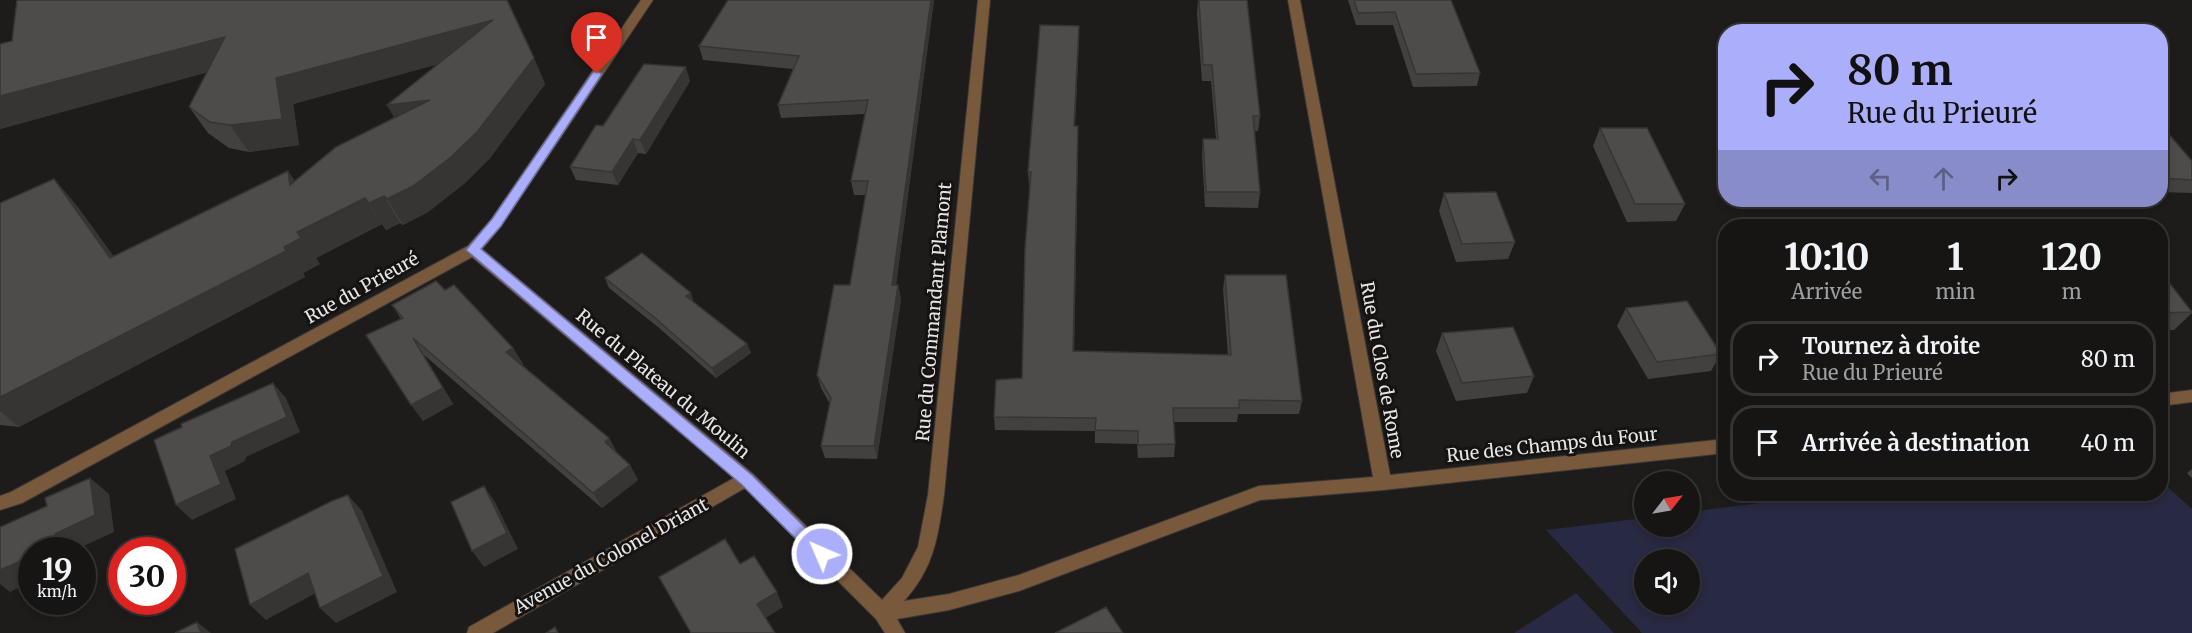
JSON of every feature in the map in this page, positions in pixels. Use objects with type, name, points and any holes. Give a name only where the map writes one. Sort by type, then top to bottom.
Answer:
[{"type":"street","name":"Rue du Prieuré","points":[[0,503],[16,498],[473,250],[496,222],[647,0]]},
{"type":"street","name":"Rue du Commandant Plamont","points":[[882,613],[908,584],[927,548],[936,495],[984,0]]},
{"type":"street","name":"Rue du Clos de Rome","points":[[882,613],[949,602],[1019,583],[1259,493],[1383,483],[1294,0]]},
{"type":"street","name":"Rue du Plateau du Moulin","points":[[473,250],[747,479],[882,613],[896,633]]},
{"type":"street","points":[[2168,399],[2192,396]]},
{"type":"street","name":"Rue des Champs du Four","points":[[1383,483],[1718,447]]},
{"type":"street","name":"Avenue du Colonel Driant","points":[[476,633],[747,479]]},
{"type":"shaded area","points":[[2168,487],[2192,509],[2192,633],[1642,633],[1546,530],[1634,519],[1634,537],[1700,537],[1700,511],[1775,501],[2168,501]]},
{"type":"shaded area","points":[[1576,593],[1614,633],[1514,633]]},
{"type":"building","points":[[17,0],[507,0],[534,58],[477,132],[451,157],[413,186],[387,199],[384,196],[369,203],[365,198],[297,232],[301,238],[284,247],[286,251],[0,397],[0,203],[54,179],[110,258],[288,171],[290,185],[336,147],[430,100],[387,105],[493,20],[276,78],[282,119],[230,125],[210,122],[189,107],[225,37],[0,96],[0,44],[12,41]]},
{"type":"building","points":[[728,0],[931,0],[892,285],[898,285],[874,446],[821,446],[831,398],[817,375],[834,285],[850,285],[868,181],[851,181],[868,100],[778,105],[799,56],[699,46]]},
{"type":"building","points":[[1199,0],[1247,0],[1260,116],[1253,116],[1260,192],[1206,192],[1203,139],[1218,139],[1212,65],[1203,65]]},
{"type":"building","points":[[1354,0],[1451,0],[1480,73],[1416,74],[1395,12],[1358,13]]},
{"type":"building","points":[[1040,25],[1079,26],[1074,126],[1078,126],[1073,351],[1231,355],[1225,275],[1286,275],[1302,401],[1239,400],[1239,408],[1173,408],[1175,444],[1138,445],[1138,431],[1095,430],[1096,418],[994,417],[996,380],[1022,378],[1025,249],[1031,172],[1028,172]]},
{"type":"building","points":[[644,64],[686,67],[640,140],[633,139],[612,172],[570,167],[596,125],[603,126]]},
{"type":"building","points":[[1600,128],[1647,128],[1685,204],[1635,204]]},
{"type":"building","points":[[2168,133],[2192,161],[2192,180],[2168,178]]},
{"type":"building","points":[[1496,192],[1515,242],[1462,244],[1444,193]]},
{"type":"building","points":[[642,253],[691,293],[686,296],[747,344],[712,368],[605,278]]},
{"type":"building","points":[[436,281],[445,290],[454,285],[513,348],[506,352],[609,438],[605,442],[630,465],[593,493],[413,338],[443,388],[411,405],[366,335],[403,318],[392,305]]},
{"type":"building","points":[[2168,281],[2192,312],[2168,313]]},
{"type":"building","points":[[1687,301],[1718,349],[1718,354],[1657,362],[1626,308]]},
{"type":"building","points":[[1513,327],[1534,376],[1462,383],[1442,333]]},
{"type":"building","points":[[273,383],[287,417],[232,442],[231,446],[210,456],[221,484],[176,505],[154,440],[182,427],[181,424]]},
{"type":"building","points":[[90,478],[95,515],[55,534],[56,537],[18,537],[18,562],[0,570],[0,527],[47,506],[45,498]]},
{"type":"building","points":[[484,486],[507,533],[472,551],[451,502]]},
{"type":"building","points":[[348,495],[383,576],[320,608],[308,573],[250,605],[235,549]]},
{"type":"building","points":[[725,539],[740,564],[754,556],[777,592],[757,604],[775,633],[691,633],[659,577]]},
{"type":"building","points":[[1106,607],[1123,633],[1055,633]]},
{"type":"building","points":[[197,622],[201,633],[175,633]]},
{"type":"building","points":[[555,627],[558,633],[546,633]]},
{"type":"route","points":[[597,74],[496,222],[473,250],[747,479],[822,554]]}]
